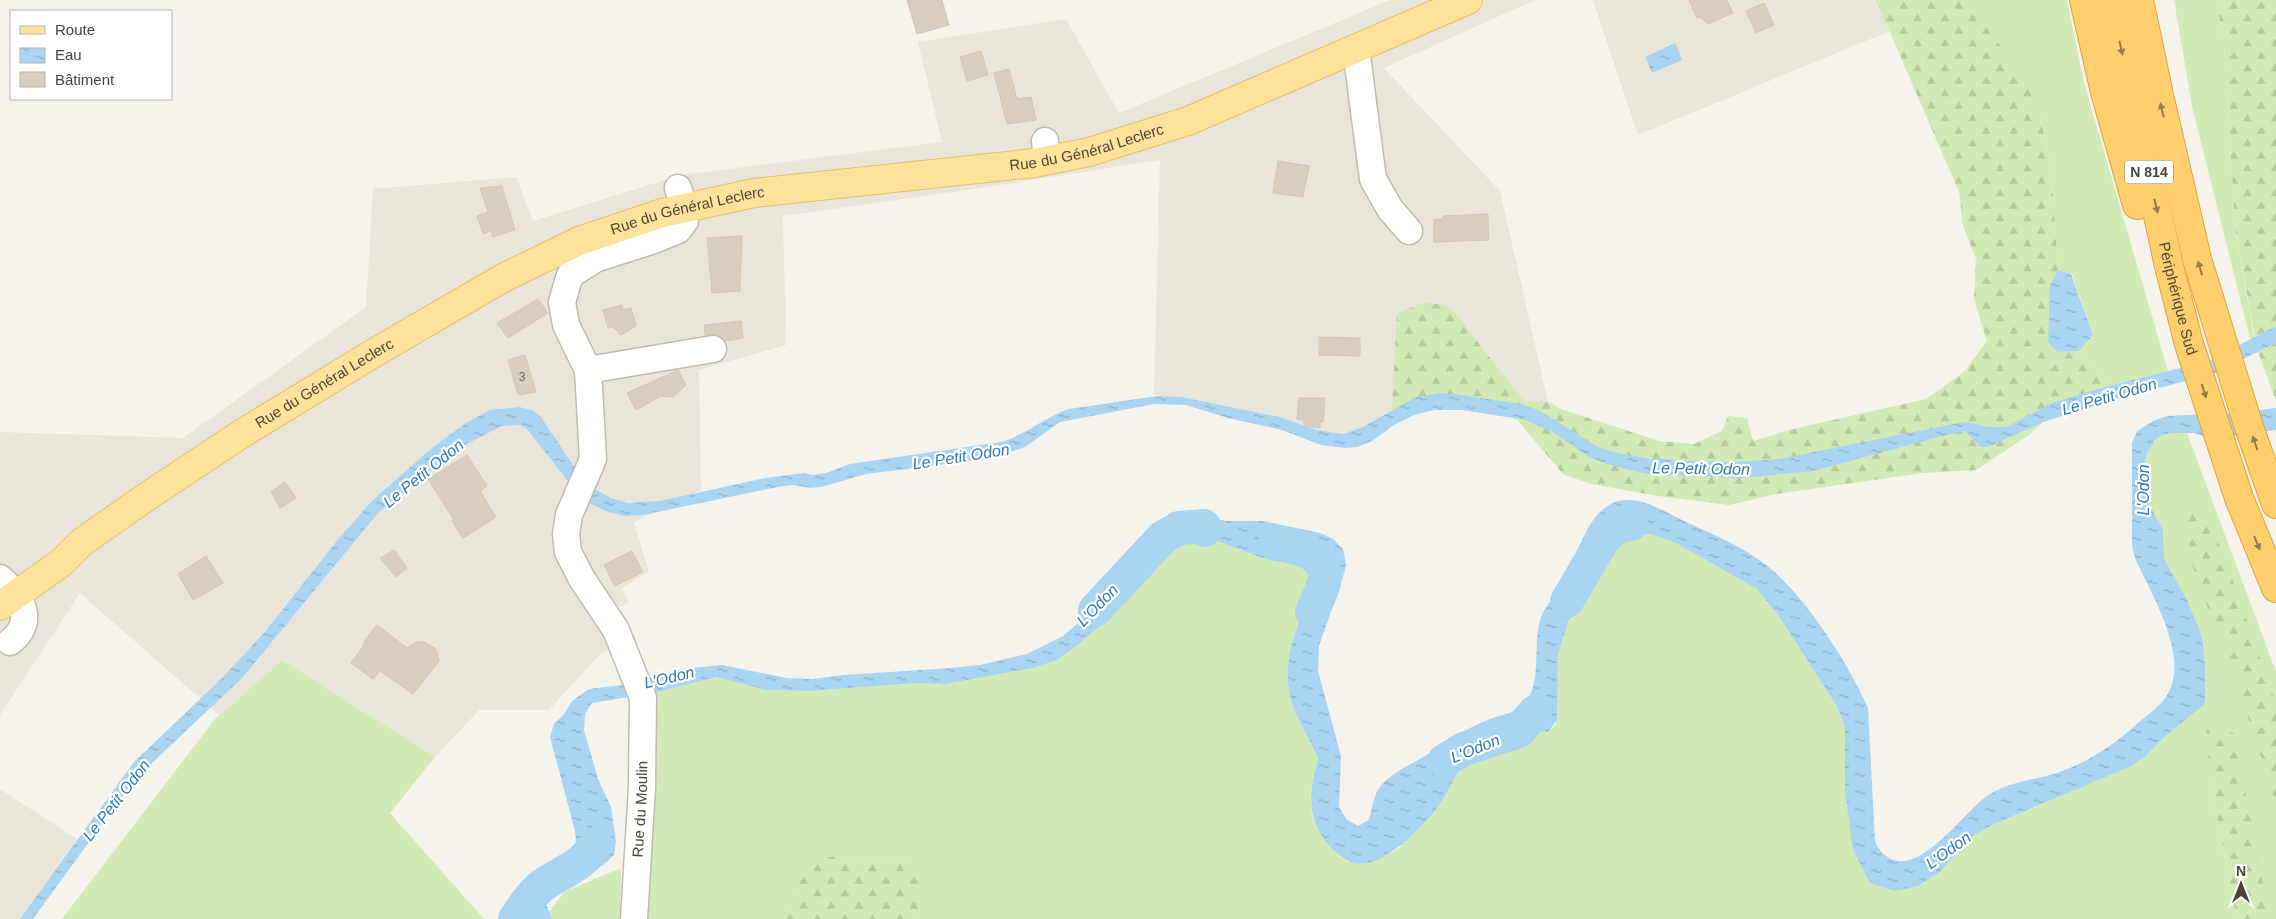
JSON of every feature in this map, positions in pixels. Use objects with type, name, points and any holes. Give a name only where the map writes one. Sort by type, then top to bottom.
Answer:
[{"type":"highway","points":[[2084,0],[2165,318],[2189,344]]},
{"type":"highway","name":"Périphérique Sud","points":[[2111,0],[2169,266],[2189,344],[2239,498],[2276,588]]},
{"type":"highway","name":"Périphérique Sud","points":[[2139,0],[2182,197],[2214,314],[2273,497]]},
{"type":"main road","name":"Rue du Général Leclerc","points":[[4,593],[52,554],[82,542],[246,431],[382,348],[503,278],[579,241],[681,198],[754,193],[1046,151],[1089,152],[1188,121],[1468,0]]},
{"type":"street","points":[[1356,49],[1373,179],[1390,209],[1409,230]]},
{"type":"street","points":[[681,198],[685,221],[678,230],[654,240],[595,258],[570,275],[562,302],[566,325],[588,370],[713,349]]},
{"type":"street","name":"Rue du Moulin","points":[[588,370],[593,459],[581,484],[568,524],[568,552],[582,578],[616,630],[643,698],[642,787],[634,919]]},
{"type":"street","points":[[4,593],[23,610],[25,623],[21,634],[5,650]]},
{"type":"shaded area","points":[[1390,0],[1535,0],[1384,68],[1500,191],[1548,402],[1434,400],[1361,444],[1154,394],[1160,160],[783,216],[786,345],[699,370],[701,490],[634,522],[649,572],[622,588],[629,602],[616,609],[631,639],[601,653],[549,710],[479,710],[435,757],[282,660],[219,715],[80,593],[0,715],[0,432],[183,438],[366,307],[373,189],[516,177],[533,221],[681,175],[942,142],[918,42],[1066,19],[1119,113]]},
{"type":"shaded area","points":[[1593,0],[1876,0],[1890,31],[1638,135]]},
{"type":"shaded area","points":[[0,789],[80,841],[33,919],[0,919]]},
{"type":"green space","points":[[1876,0],[1965,0],[2020,71],[2039,110],[2051,167],[2058,270],[2050,286],[2058,352],[2079,351],[2112,385],[2043,422],[2029,435],[1976,470],[1923,473],[1776,494],[1729,505],[1658,496],[1591,484],[1563,474],[1501,401],[1440,393],[1392,410],[1397,313],[1426,302],[1450,307],[1524,401],[1548,402],[1561,409],[1659,441],[1694,444],[1722,431],[1728,416],[1747,418],[1753,441],[1797,428],[1926,399],[1964,372],[1987,341],[1974,299],[1976,259],[1963,226],[1959,192]]},
{"type":"green space","points":[[1965,0],[2067,0],[2084,83],[2168,371],[2112,385],[2079,351],[2093,335],[2072,274],[2058,270],[2051,167],[2039,110]]},
{"type":"green space","points":[[2174,0],[2216,0],[2224,42],[2235,226],[2254,337],[2250,339],[2192,106]]},
{"type":"green space","points":[[2216,0],[2276,0],[2276,340],[2256,344],[2235,226],[2224,42]]},
{"type":"green space","points":[[2276,343],[2276,401],[2258,352]]},
{"type":"green space","points":[[2170,433],[2187,433],[2276,672],[2276,919],[2270,919],[2207,729],[2211,788],[2237,919],[920,919],[917,865],[904,860],[869,863],[838,856],[799,882],[785,919],[642,919],[654,693],[716,677],[766,690],[809,691],[916,683],[946,684],[1057,660],[1080,643],[1181,543],[1204,540],[1221,542],[1267,558],[1306,555],[1320,560],[1326,565],[1296,631],[1288,667],[1288,685],[1292,703],[1318,759],[1311,790],[1311,804],[1317,828],[1324,839],[1347,862],[1388,854],[1398,849],[1434,811],[1472,752],[1488,740],[1528,731],[1548,732],[1556,724],[1558,655],[1572,609],[1594,552],[1612,540],[1632,534],[1650,534],[1674,542],[1757,589],[1778,615],[1838,708],[1845,728],[1853,850],[1918,886],[1941,871],[1973,836],[1992,825],[2036,807],[2146,756],[2163,738],[2205,704],[2205,665],[2202,637],[2164,559],[2163,530],[2148,502],[2144,468],[2146,455],[2154,441],[2160,436]]},
{"type":"green space","points":[[2201,506],[2208,517],[2230,572],[2276,704],[2276,808],[2267,768],[2256,747],[2238,678],[2204,599],[2187,550],[2184,522],[2189,510]]},
{"type":"green space","points":[[282,660],[435,757],[390,813],[484,919],[62,919],[215,719]]},
{"type":"green space","points":[[2206,729],[2234,733],[2270,919],[2237,919],[2211,788]]},
{"type":"green space","points":[[838,856],[869,863],[904,860],[918,865],[920,919],[785,919],[799,882],[814,859]]},
{"type":"green space","points":[[621,868],[620,919],[544,919],[564,892]]},
{"type":"water","points":[[1675,43],[1682,60],[1652,73],[1645,57]]},
{"type":"water","points":[[2058,270],[2071,274],[2093,335],[2079,351],[2058,352],[2048,342],[2050,286]]},
{"type":"water","name":"Le Petit Odon","points":[[2276,326],[2276,343],[2213,374],[2120,398],[2043,422],[1988,447],[1981,447],[1965,431],[1813,471],[1740,478],[1658,475],[1637,472],[1604,463],[1588,456],[1553,432],[1526,420],[1462,410],[1434,410],[1414,415],[1394,425],[1372,441],[1357,447],[1345,448],[1321,445],[1282,430],[1228,418],[1186,405],[1154,404],[1060,422],[1025,447],[994,458],[866,474],[821,487],[811,488],[792,485],[777,487],[643,515],[626,516],[608,512],[583,500],[527,429],[520,425],[502,426],[459,448],[378,513],[242,678],[134,780],[33,919],[20,919],[134,762],[221,679],[265,632],[336,542],[372,501],[432,448],[466,423],[490,410],[519,407],[532,410],[541,417],[573,465],[592,488],[611,498],[628,503],[660,501],[765,478],[804,473],[813,475],[826,473],[850,464],[1001,442],[1069,409],[1157,396],[1181,397],[1280,417],[1316,430],[1343,434],[1363,427],[1416,397],[1440,393],[1454,394],[1521,404],[1533,408],[1596,446],[1613,452],[1650,459],[1736,462],[1779,459],[1958,423],[1968,422],[1988,427],[2006,427],[2052,403],[2112,385],[2209,361]]},
{"type":"water","points":[[2276,408],[2276,430],[2242,435],[2207,437],[2193,433],[2170,433],[2160,436],[2154,441],[2146,455],[2144,468],[2148,502],[2163,530],[2164,559],[2188,602],[2202,637],[2205,665],[2205,704],[2163,738],[2146,756],[2129,767],[1992,825],[1973,836],[1941,871],[1918,886],[1895,891],[1870,883],[1853,850],[1845,792],[1845,728],[1838,708],[1778,615],[1757,589],[1674,542],[1650,534],[1632,534],[1612,540],[1594,553],[1572,609],[1558,655],[1557,720],[1548,732],[1509,734],[1494,737],[1479,745],[1465,762],[1434,812],[1417,831],[1390,853],[1373,862],[1352,863],[1327,843],[1313,817],[1312,784],[1318,759],[1292,703],[1288,685],[1288,667],[1296,631],[1326,564],[1320,558],[1313,556],[1263,558],[1217,541],[1197,539],[1181,543],[1127,601],[1080,643],[1057,660],[1032,668],[946,684],[916,683],[809,691],[766,690],[716,677],[654,693],[592,703],[585,714],[584,730],[598,779],[611,807],[616,842],[614,855],[603,865],[553,893],[545,902],[552,919],[518,919],[557,883],[574,858],[576,848],[575,831],[550,737],[554,724],[564,714],[572,701],[589,689],[630,684],[681,669],[722,665],[787,678],[811,679],[980,665],[1027,654],[1063,636],[1077,624],[1152,551],[1171,529],[1209,517],[1225,521],[1263,521],[1320,533],[1333,539],[1343,549],[1346,565],[1319,646],[1318,671],[1341,756],[1339,807],[1346,819],[1358,826],[1369,820],[1374,799],[1380,787],[1395,773],[1469,728],[1511,712],[1524,704],[1530,696],[1533,685],[1538,627],[1542,614],[1563,582],[1594,519],[1609,505],[1629,500],[1639,501],[1659,508],[1749,553],[1774,572],[1806,606],[1848,669],[1868,708],[1875,842],[1887,857],[1901,861],[1915,858],[1930,849],[1945,836],[1983,799],[2002,788],[2054,774],[2085,761],[2121,737],[2163,701],[2173,682],[2172,646],[2159,608],[2135,558],[2132,546],[2132,443],[2137,431],[2155,420],[2168,416],[2245,412]]},
{"type":"building","points":[[907,0],[942,0],[949,25],[917,34]]},
{"type":"building","points":[[1689,0],[1727,0],[1733,13],[1708,24],[1700,17],[1697,18]]},
{"type":"building","points":[[1764,3],[1774,25],[1756,33],[1746,11]]},
{"type":"building","points":[[981,51],[988,75],[967,81],[960,57]]},
{"type":"building","points":[[1009,69],[1017,99],[1031,97],[1036,120],[1007,124],[994,73]]},
{"type":"building","points":[[1278,161],[1309,166],[1303,197],[1273,193]]},
{"type":"building","points":[[502,186],[515,230],[493,237],[491,231],[483,234],[477,216],[488,212],[480,188]]},
{"type":"building","points":[[1488,214],[1489,240],[1434,242],[1434,219],[1443,219],[1443,216]]},
{"type":"building","points":[[742,236],[740,291],[712,293],[707,238]]},
{"type":"building","points":[[538,299],[548,313],[508,338],[497,323]]},
{"type":"building","points":[[622,305],[623,310],[631,308],[636,326],[621,335],[613,327],[608,328],[603,310]]},
{"type":"building","points":[[741,321],[743,338],[725,341],[718,335],[705,335],[704,325]]},
{"type":"building","points":[[1319,337],[1360,338],[1360,356],[1319,355]]},
{"type":"building","points":[[525,355],[536,392],[518,395],[508,360]]},
{"type":"building","points":[[678,370],[686,385],[673,397],[661,396],[636,410],[627,393]]},
{"type":"building","points":[[1299,398],[1325,398],[1323,422],[1320,422],[1320,428],[1304,426],[1304,420],[1297,419]]},
{"type":"building","points":[[467,455],[487,486],[480,491],[496,517],[463,538],[428,479]]},
{"type":"building","points":[[285,482],[296,498],[280,508],[271,492]]},
{"type":"building","points":[[394,550],[407,568],[396,577],[380,558]]},
{"type":"building","points":[[632,551],[643,572],[615,586],[604,565]]},
{"type":"building","points":[[206,556],[223,583],[193,600],[178,574]]},
{"type":"building","points":[[377,625],[407,648],[417,642],[424,642],[436,649],[439,661],[413,694],[380,671],[373,679],[351,663],[364,645],[364,641]]},
{"type":"waterway","name":"L'Odon","points":[[1567,601],[1604,538],[1618,526],[1631,524]]},
{"type":"waterway","name":"L'Odon","points":[[1095,610],[1162,538],[1179,528],[1204,526],[1205,530]]},
{"type":"waterway","name":"L'Odon","points":[[1275,544],[1293,547],[1310,553],[1322,564],[1325,572],[1324,582],[1312,612]]},
{"type":"waterway","name":"L'Odon","points":[[1444,761],[1464,749],[1519,731],[1535,712]]},
{"type":"waterway","name":"L'Odon","points":[[515,919],[543,885],[579,863],[596,844]]}]
